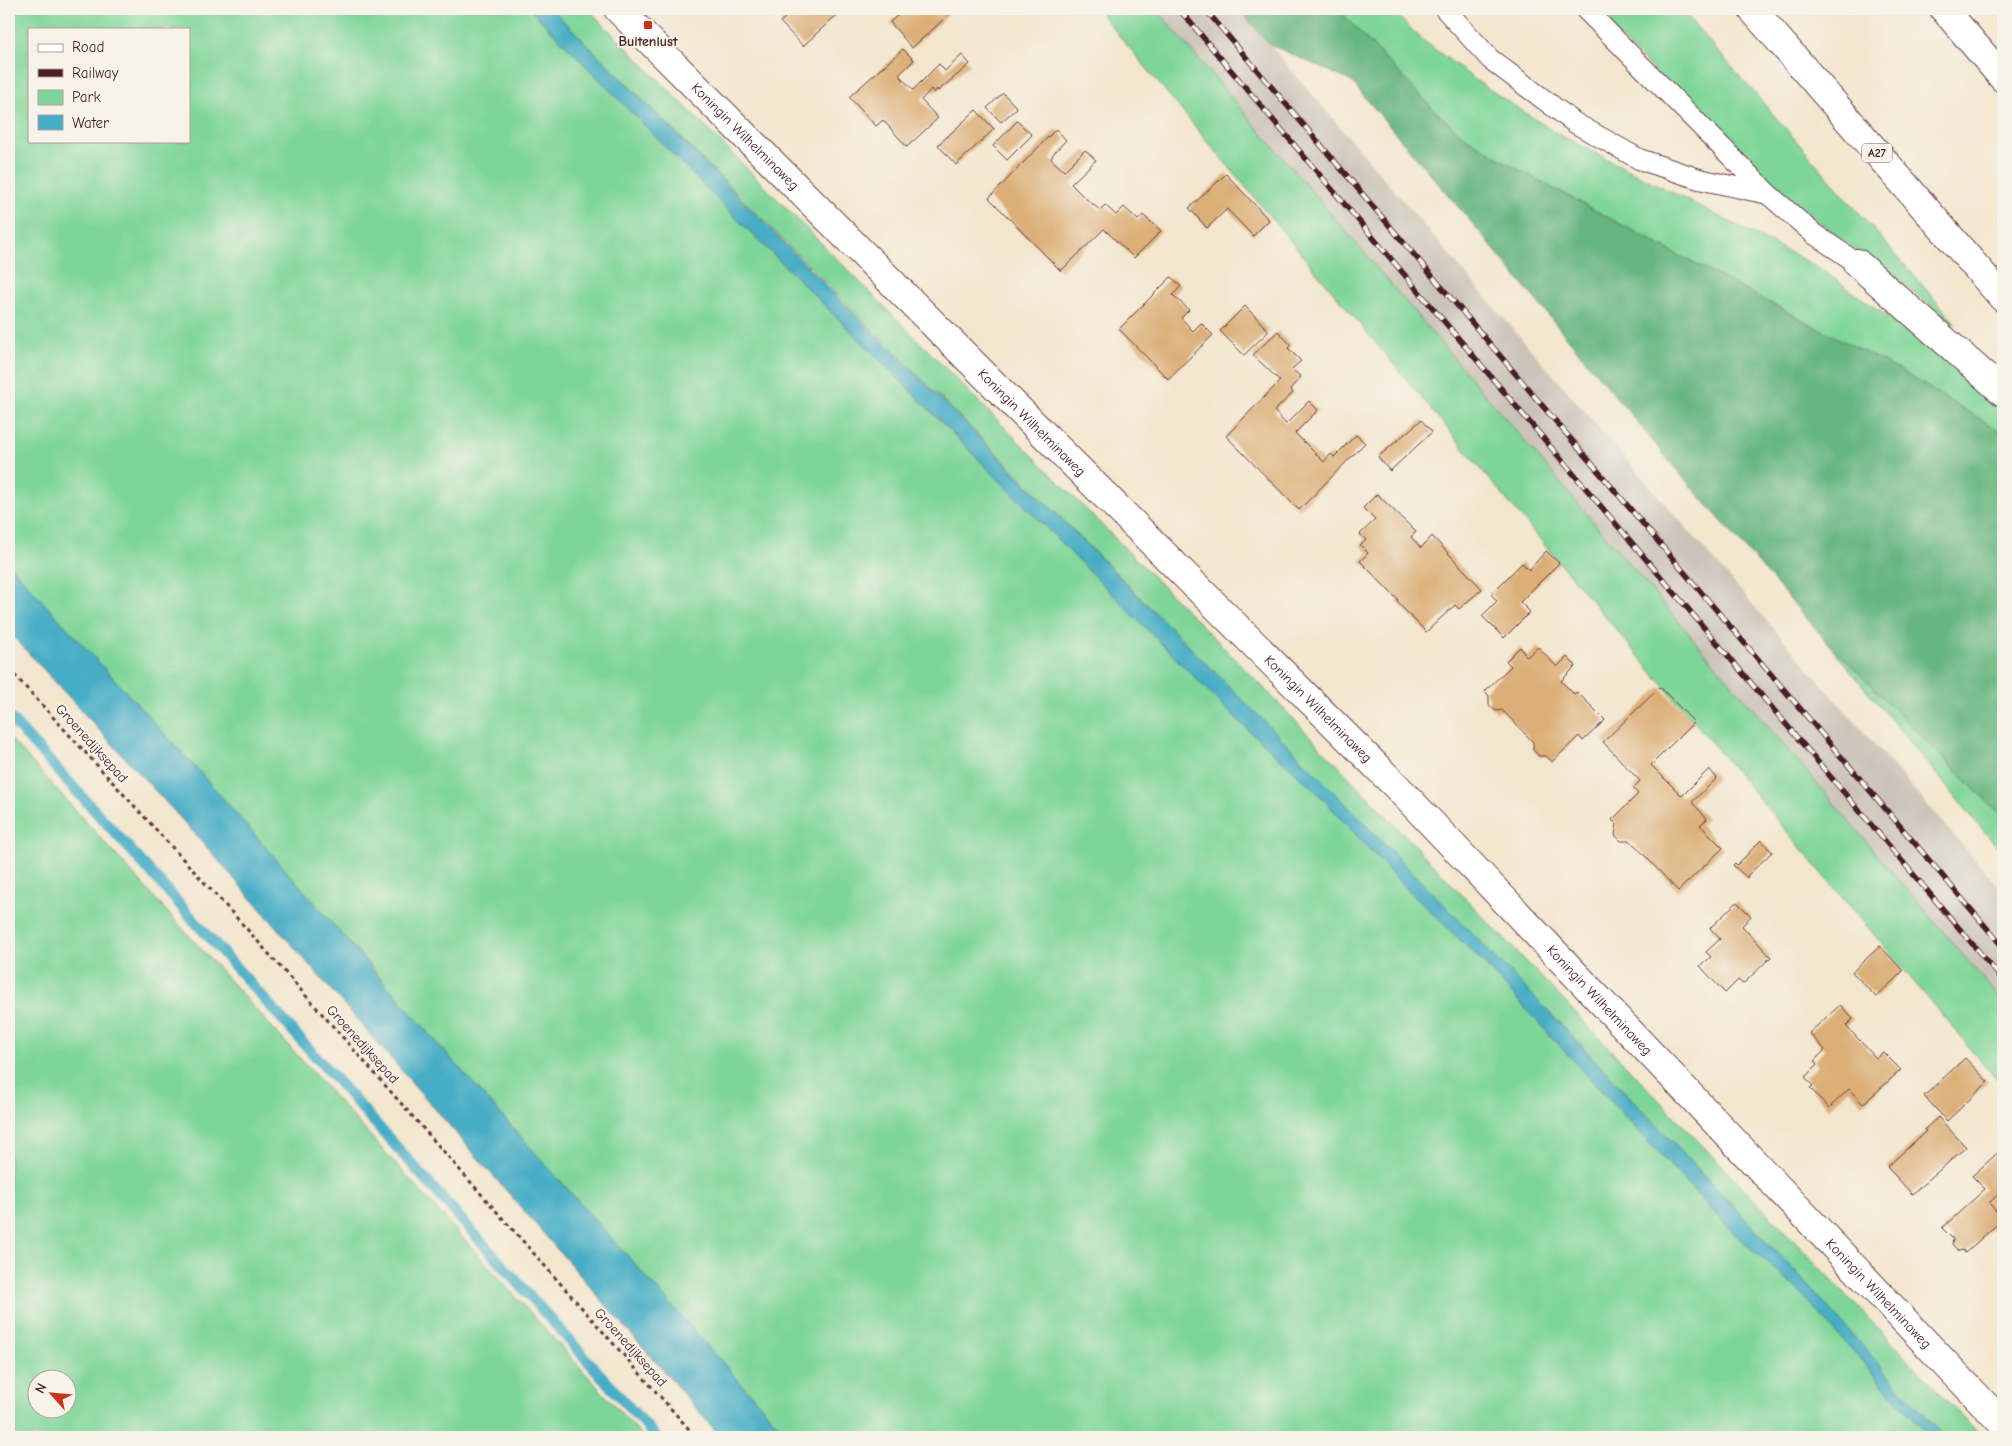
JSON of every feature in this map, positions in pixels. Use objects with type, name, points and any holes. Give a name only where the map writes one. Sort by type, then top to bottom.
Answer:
[{"type":"main road","name":"Koningin Wilhelminaweg","points":[[618,9],[1397,787],[2003,1424]]},
{"type":"main road","name":"A27","points":[[1752,9],[2003,298]]},
{"type":"main road","points":[[1944,9],[2003,78]]},
{"type":"main road","points":[[1857,263],[2003,392]]},
{"type":"lane","points":[[1446,9],[1490,59],[1575,123],[1639,159],[1699,179],[1768,194]]},
{"type":"lane","points":[[1585,9],[1768,194],[1814,234],[1857,263]]},
{"type":"path","name":"Groenedijksepad","points":[[9,669],[246,928],[696,1437]]},
{"type":"shaded area","points":[[1156,9],[1239,9],[1506,321],[2003,892],[2003,1002]]},
{"type":"green space","points":[[9,9],[530,9],[1233,716],[1316,791],[1394,876],[1476,955],[1705,1203],[1740,1239],[1795,1287],[1930,1437],[789,1437],[454,1062],[196,768],[9,565]]},
{"type":"green space","points":[[552,9],[588,9],[1256,680],[1982,1437],[1944,1437],[1806,1283],[1561,1024],[1484,948],[1284,741]]},
{"type":"green space","points":[[1097,9],[1156,9],[2003,1002],[2003,1087],[1542,542]]},
{"type":"green space","points":[[1239,9],[1338,9],[1433,109],[1462,135],[1514,167],[1901,371],[2003,433],[2003,818],[1821,635],[1675,468],[1472,223],[1351,81],[1269,44]]},
{"type":"green space","points":[[1338,9],[1391,9],[1420,38],[1478,82],[1556,133],[1816,266],[1932,348],[2003,408],[2003,433],[1901,371],[1514,167],[1462,135],[1433,109]]},
{"type":"green space","points":[[1591,9],[1681,9],[1957,325],[1809,215],[1737,153]]},
{"type":"green space","points":[[1821,635],[2003,818],[2003,853],[1977,823]]},
{"type":"green space","points":[[9,737],[643,1437],[9,1437]]},
{"type":"water","points":[[530,9],[552,9],[1284,741],[1543,1006],[1806,1283],[1944,1437],[1930,1437],[1795,1287],[1740,1239],[1705,1203],[1476,955],[1394,876],[1316,791],[1233,716]]},
{"type":"water","points":[[9,565],[196,768],[454,1062],[789,1437],[721,1437],[196,835],[9,632]]},
{"type":"building","points":[[795,9],[843,9],[803,46],[780,22]]},
{"type":"building","points":[[905,9],[955,9],[912,48],[890,22]]},
{"type":"building","points":[[903,49],[914,60],[899,75],[913,90],[939,64],[945,71],[962,55],[970,64],[938,91],[937,89],[934,93],[931,89],[921,100],[938,118],[907,147],[883,120],[876,126],[849,97]]},
{"type":"building","points":[[1003,93],[1017,108],[1001,122],[987,108]]},
{"type":"building","points":[[976,110],[994,129],[956,165],[938,145]]},
{"type":"building","points":[[1017,121],[1032,135],[1007,160],[993,146]]},
{"type":"building","points":[[1056,129],[1066,140],[1053,154],[1051,159],[1064,171],[1085,150],[1096,160],[1071,184],[1084,197],[1100,210],[1105,205],[1116,215],[1124,207],[1138,220],[1143,215],[1161,231],[1134,258],[1104,229],[1061,271],[989,198]]},
{"type":"building","points":[[1226,174],[1269,220],[1253,236],[1227,209],[1207,228],[1189,208]]},
{"type":"building","points":[[1171,277],[1181,286],[1173,295],[1189,310],[1181,318],[1193,331],[1201,323],[1213,335],[1168,379],[1119,329]]},
{"type":"building","points":[[1245,306],[1269,331],[1244,355],[1220,331]]},
{"type":"building","points":[[1278,331],[1291,345],[1288,348],[1301,361],[1292,369],[1301,377],[1290,389],[1293,393],[1274,411],[1286,424],[1309,401],[1318,410],[1295,433],[1324,462],[1331,454],[1334,457],[1356,435],[1365,443],[1299,510],[1226,436],[1280,381],[1253,355]]},
{"type":"building","points":[[1421,420],[1432,432],[1390,471],[1378,457]]},
{"type":"building","points":[[1377,494],[1416,532],[1411,537],[1421,548],[1432,536],[1482,589],[1459,609],[1455,605],[1426,632],[1360,561],[1368,553],[1360,545],[1366,540],[1360,534],[1375,520],[1363,508]]},
{"type":"building","points":[[1546,551],[1559,563],[1520,602],[1530,612],[1504,638],[1482,616],[1497,601],[1491,594],[1522,563],[1529,570]]},
{"type":"building","points":[[1520,647],[1527,657],[1538,647],[1557,667],[1567,657],[1576,666],[1561,681],[1574,694],[1577,692],[1605,720],[1583,741],[1579,736],[1552,762],[1546,756],[1539,756],[1533,750],[1533,742],[1502,710],[1496,711],[1489,705],[1489,696],[1485,691],[1511,666],[1506,661]]},
{"type":"building","points":[[1660,687],[1694,722],[1651,765],[1682,796],[1709,769],[1717,778],[1692,802],[1707,819],[1700,825],[1723,848],[1678,891],[1631,841],[1621,841],[1615,835],[1617,825],[1612,820],[1638,794],[1633,788],[1640,781],[1603,742]]},
{"type":"building","points":[[1761,840],[1772,852],[1747,878],[1733,865],[1735,863],[1737,865]]},
{"type":"building","points":[[1737,902],[1751,916],[1742,926],[1771,957],[1743,984],[1738,980],[1725,993],[1700,966],[1711,957],[1706,952],[1720,939],[1710,928]]},
{"type":"building","points":[[1880,946],[1903,971],[1876,997],[1852,972]]},
{"type":"building","points":[[1840,1005],[1853,1019],[1846,1026],[1876,1058],[1883,1052],[1901,1070],[1863,1104],[1849,1089],[1829,1108],[1810,1088],[1813,1086],[1805,1077],[1817,1065],[1814,1061],[1825,1050],[1809,1033]]},
{"type":"building","points":[[1965,1058],[1988,1082],[1947,1121],[1924,1096]]},
{"type":"building","points":[[1938,1117],[1966,1147],[1912,1194],[1887,1167],[1926,1131],[1924,1130]]},
{"type":"building","points":[[2003,1148],[2003,1190],[1989,1203],[2003,1219],[1965,1253],[1963,1250],[1958,1251],[1952,1244],[1953,1239],[1942,1228],[1985,1189],[1972,1176]]},
{"type":"waterway","points":[[9,717],[130,849],[656,1437]]},
{"type":"railway","points":[[1179,9],[2003,980]]},
{"type":"railway","points":[[1205,9],[2003,947]]},
{"type":"place","name":"Buitenlust","points":[[648,25]]}]
